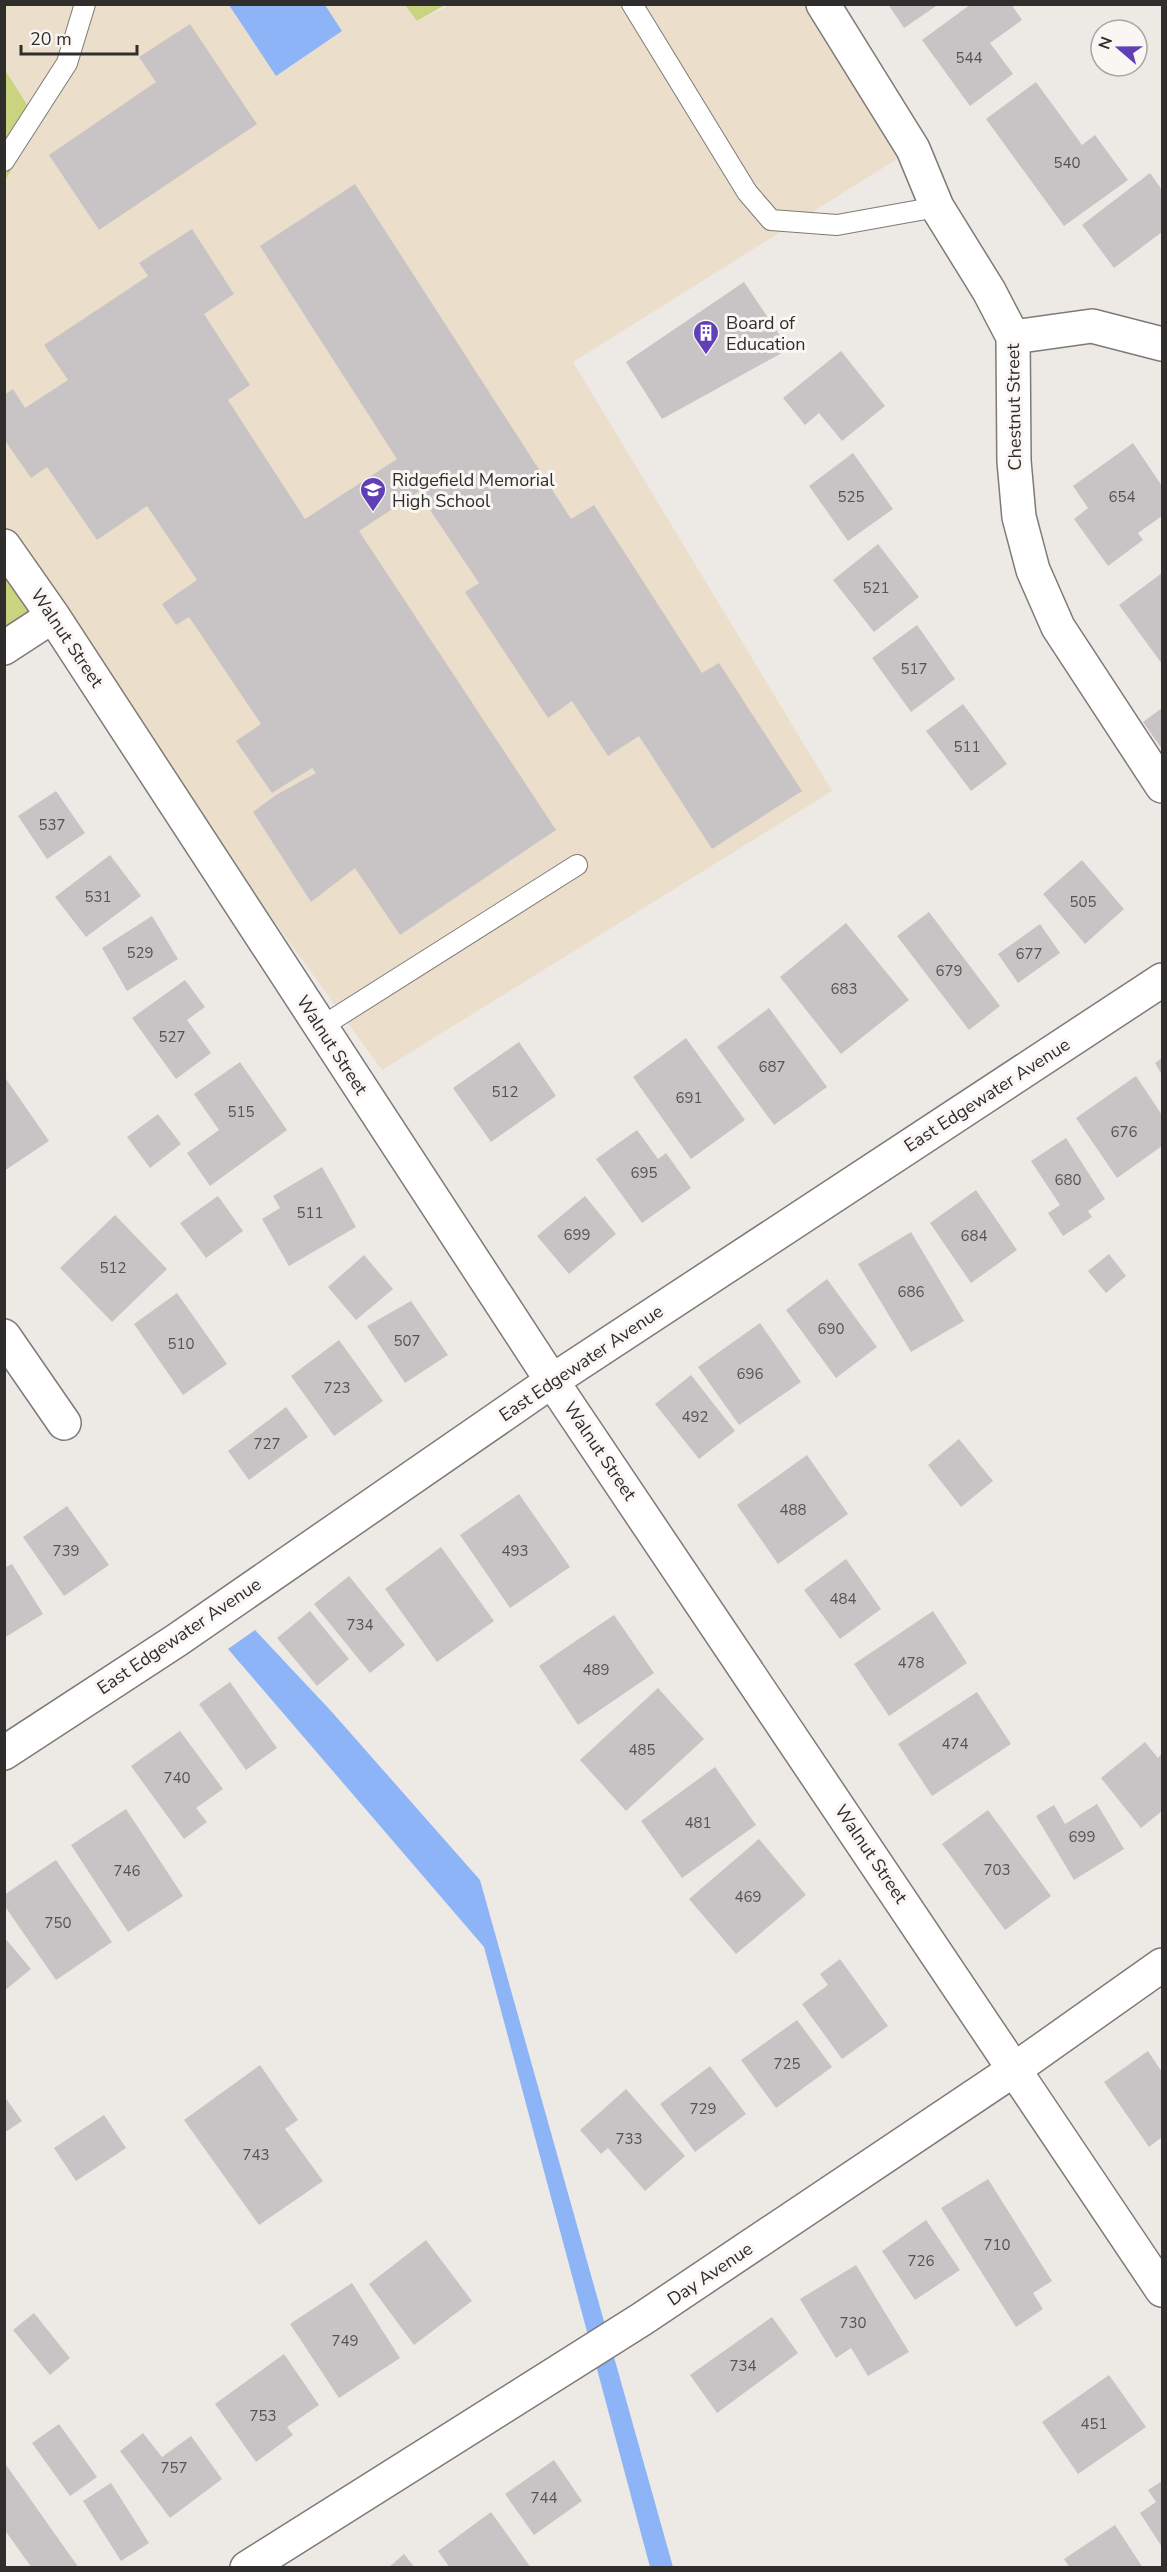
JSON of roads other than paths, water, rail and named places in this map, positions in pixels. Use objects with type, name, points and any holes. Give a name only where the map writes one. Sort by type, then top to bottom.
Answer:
[{"type":"street","name":"Chestnut Street","points":[[824,4],[913,149],[937,207],[989,291],[1013,337],[1014,461],[1019,517],[1033,570],[1058,627],[1162,786]]},
{"type":"street","points":[[1013,337],[1092,326],[1162,344]]},
{"type":"street","name":"Walnut Street","points":[[4,546],[53,616],[552,1381],[1162,2290]]},
{"type":"street","points":[[4,648],[53,616]]},
{"type":"street","name":"East Edgewater Avenue","points":[[4,1753],[177,1640],[552,1381],[1162,980]]},
{"type":"street","points":[[4,1336],[64,1423]]},
{"type":"street","name":"Day Avenue","points":[[247,2568],[571,2361],[642,2319],[1015,2069],[1162,1965]]},
{"type":"lane","points":[[4,161],[67,63],[86,4]]},
{"type":"lane","points":[[632,4],[747,192],[771,220],[837,225],[937,207]]},
{"type":"lane","points":[[321,1027],[576,865]]},
{"type":"water","points":[[229,5],[325,5],[342,31],[276,76]]},
{"type":"water","points":[[255,1630],[331,1711],[480,1880],[673,2567],[650,2567],[484,1947],[228,1649]]},
{"type":"place","name":"Board of Education","points":[[706,356]]},
{"type":"place","name":"Ridgefield Memorial High School","points":[[373,513]]}]
